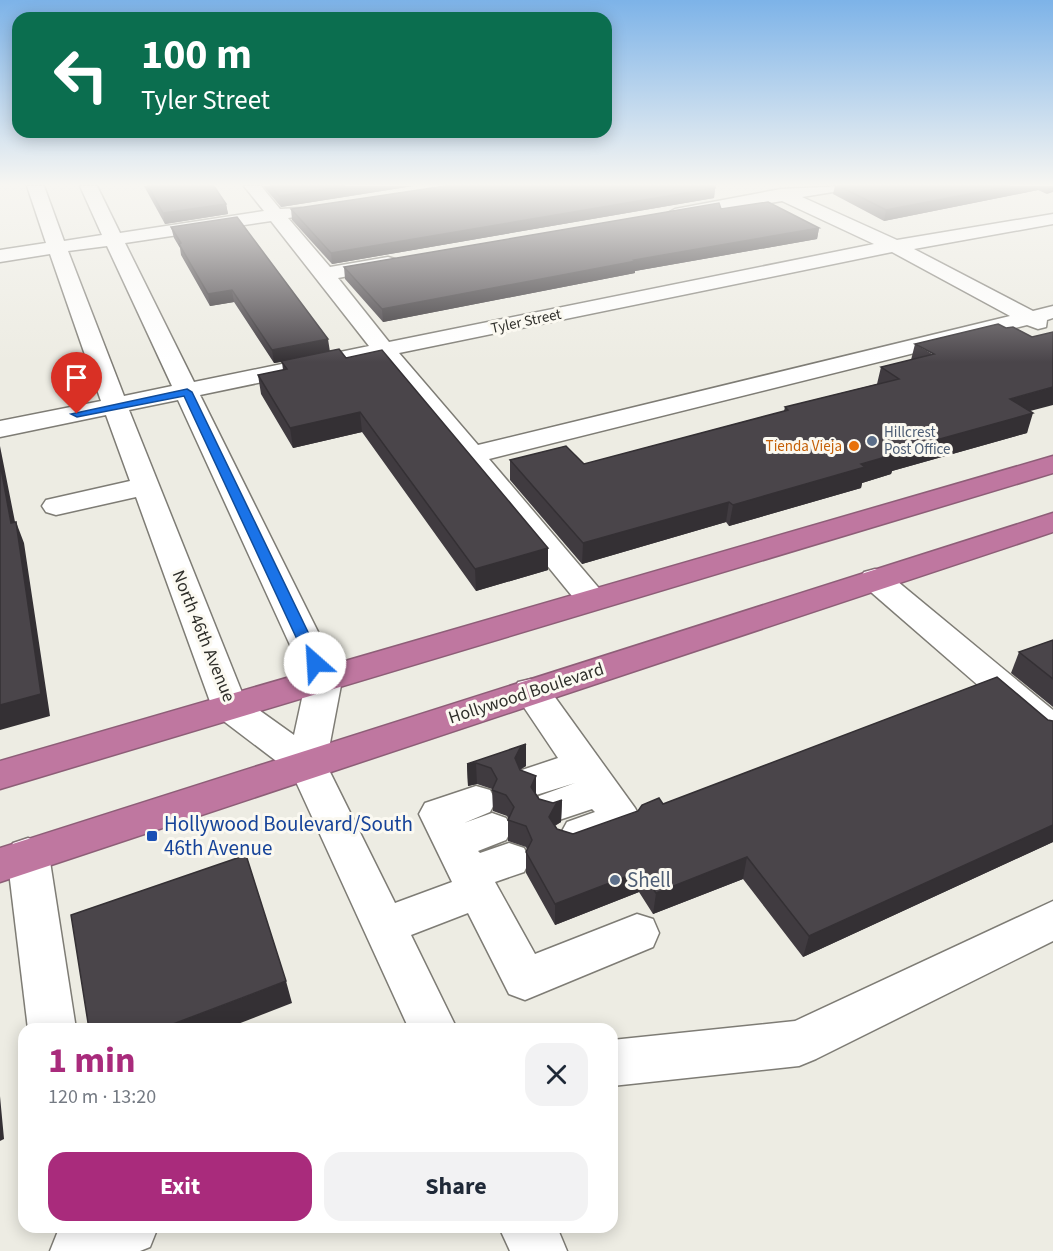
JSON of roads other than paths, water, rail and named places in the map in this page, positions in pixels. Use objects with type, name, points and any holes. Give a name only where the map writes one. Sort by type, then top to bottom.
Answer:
[{"type":"highway","points":[[0,775],[1053,464]]},
{"type":"highway","points":[[1011,536],[1053,500]]},
{"type":"highway","name":"Hollywood Boulevard","points":[[14,860],[1053,522]]},
{"type":"street","points":[[0,256],[76,244]]},
{"type":"street","points":[[116,244],[324,680],[307,764],[430,1023]]},
{"type":"street","points":[[301,244],[385,351],[592,600]]},
{"type":"street","points":[[890,244],[1053,330]]},
{"type":"street","name":"Tyler Street","points":[[0,429],[832,257],[911,244]]},
{"type":"street","name":"North 46th Avenue","points":[[58,247],[115,406],[230,706],[307,764]]},
{"type":"street","points":[[325,274],[402,260]]},
{"type":"street","points":[[471,455],[1053,312]]},
{"type":"street","points":[[56,506],[146,486]]},
{"type":"street","points":[[875,579],[1053,730]]},
{"type":"street","points":[[531,691],[591,777],[553,808]]},
{"type":"street","points":[[384,926],[467,869],[492,830],[439,814],[467,869],[525,979],[637,933]]},
{"type":"street","points":[[14,860],[51,1023]]},
{"type":"street","points":[[618,1062],[799,1042],[1053,920]]},
{"type":"street","points":[[79,1242],[110,1233]]},
{"type":"street","points":[[530,1233],[539,1251]]},
{"type":"place","name":"Hillcrest Post Office","points":[[872,441]]},
{"type":"place","name":"Tienda Vieja","points":[[854,446]]},
{"type":"place","name":"Hollywood Boulevard/South 46th Avenue","points":[[152,836]]},
{"type":"place","name":"Shell","points":[[615,880]]}]
